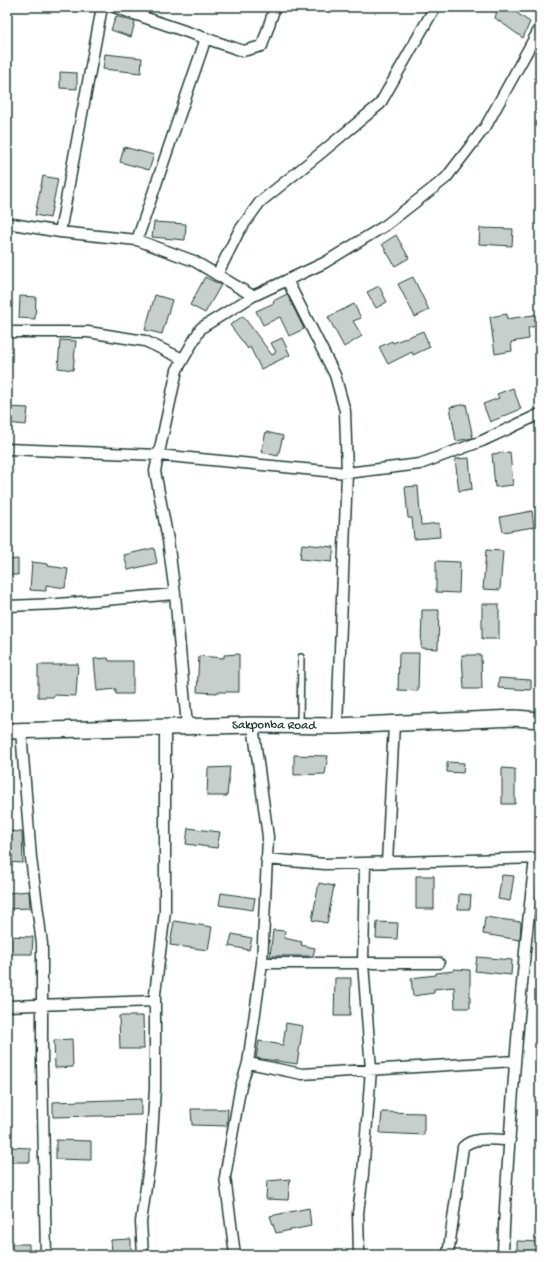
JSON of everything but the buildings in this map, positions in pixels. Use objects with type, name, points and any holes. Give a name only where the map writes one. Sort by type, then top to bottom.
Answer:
[{"type":"main road","name":"Sakponba Road","points":[[14,731],[186,726],[337,726],[515,718],[540,720]]},
{"type":"street","points":[[60,232],[102,7]]},
{"type":"street","points":[[114,7],[243,51],[262,46],[275,7]]},
{"type":"street","points":[[217,275],[239,231],[260,202],[322,153],[380,104],[435,7]]},
{"type":"street","points":[[186,726],[175,594],[168,540],[155,470],[177,370],[201,328],[253,296],[324,263],[386,225],[446,178],[486,126],[540,28]]},
{"type":"street","points":[[137,240],[206,38]]},
{"type":"street","points":[[7,223],[60,232],[137,240],[194,261],[253,296]]},
{"type":"street","points":[[287,280],[335,375],[345,411],[347,473],[337,726]]},
{"type":"street","points":[[7,332],[88,332],[145,341],[183,359]]},
{"type":"street","points":[[7,449],[158,455],[347,473],[420,464],[482,441],[540,414]]},
{"type":"street","points":[[7,606],[58,604],[175,594]]},
{"type":"street","points":[[387,862],[394,724]]},
{"type":"street","points":[[235,1255],[225,1177],[240,1090],[248,1063],[262,963],[268,837],[253,725]]},
{"type":"street","points":[[143,1255],[141,1222],[151,1152],[155,1089],[155,1001],[165,912],[165,727]]},
{"type":"street","points":[[14,731],[42,944],[42,1064],[46,1255]]},
{"type":"street","points":[[266,859],[325,864],[365,864],[387,862],[537,858],[525,945],[515,1061],[503,1255]]},
{"type":"street","points":[[359,1255],[358,1213],[363,1174],[371,1069],[363,963],[365,864]]},
{"type":"street","points":[[262,963],[439,963]]},
{"type":"street","points":[[7,1006],[155,1001]]},
{"type":"street","points":[[248,1063],[302,1074],[515,1061]]},
{"type":"street","points":[[448,1255],[463,1147],[473,1140],[510,1140]]},
{"type":"lane","points":[[300,725],[301,657]]}]
